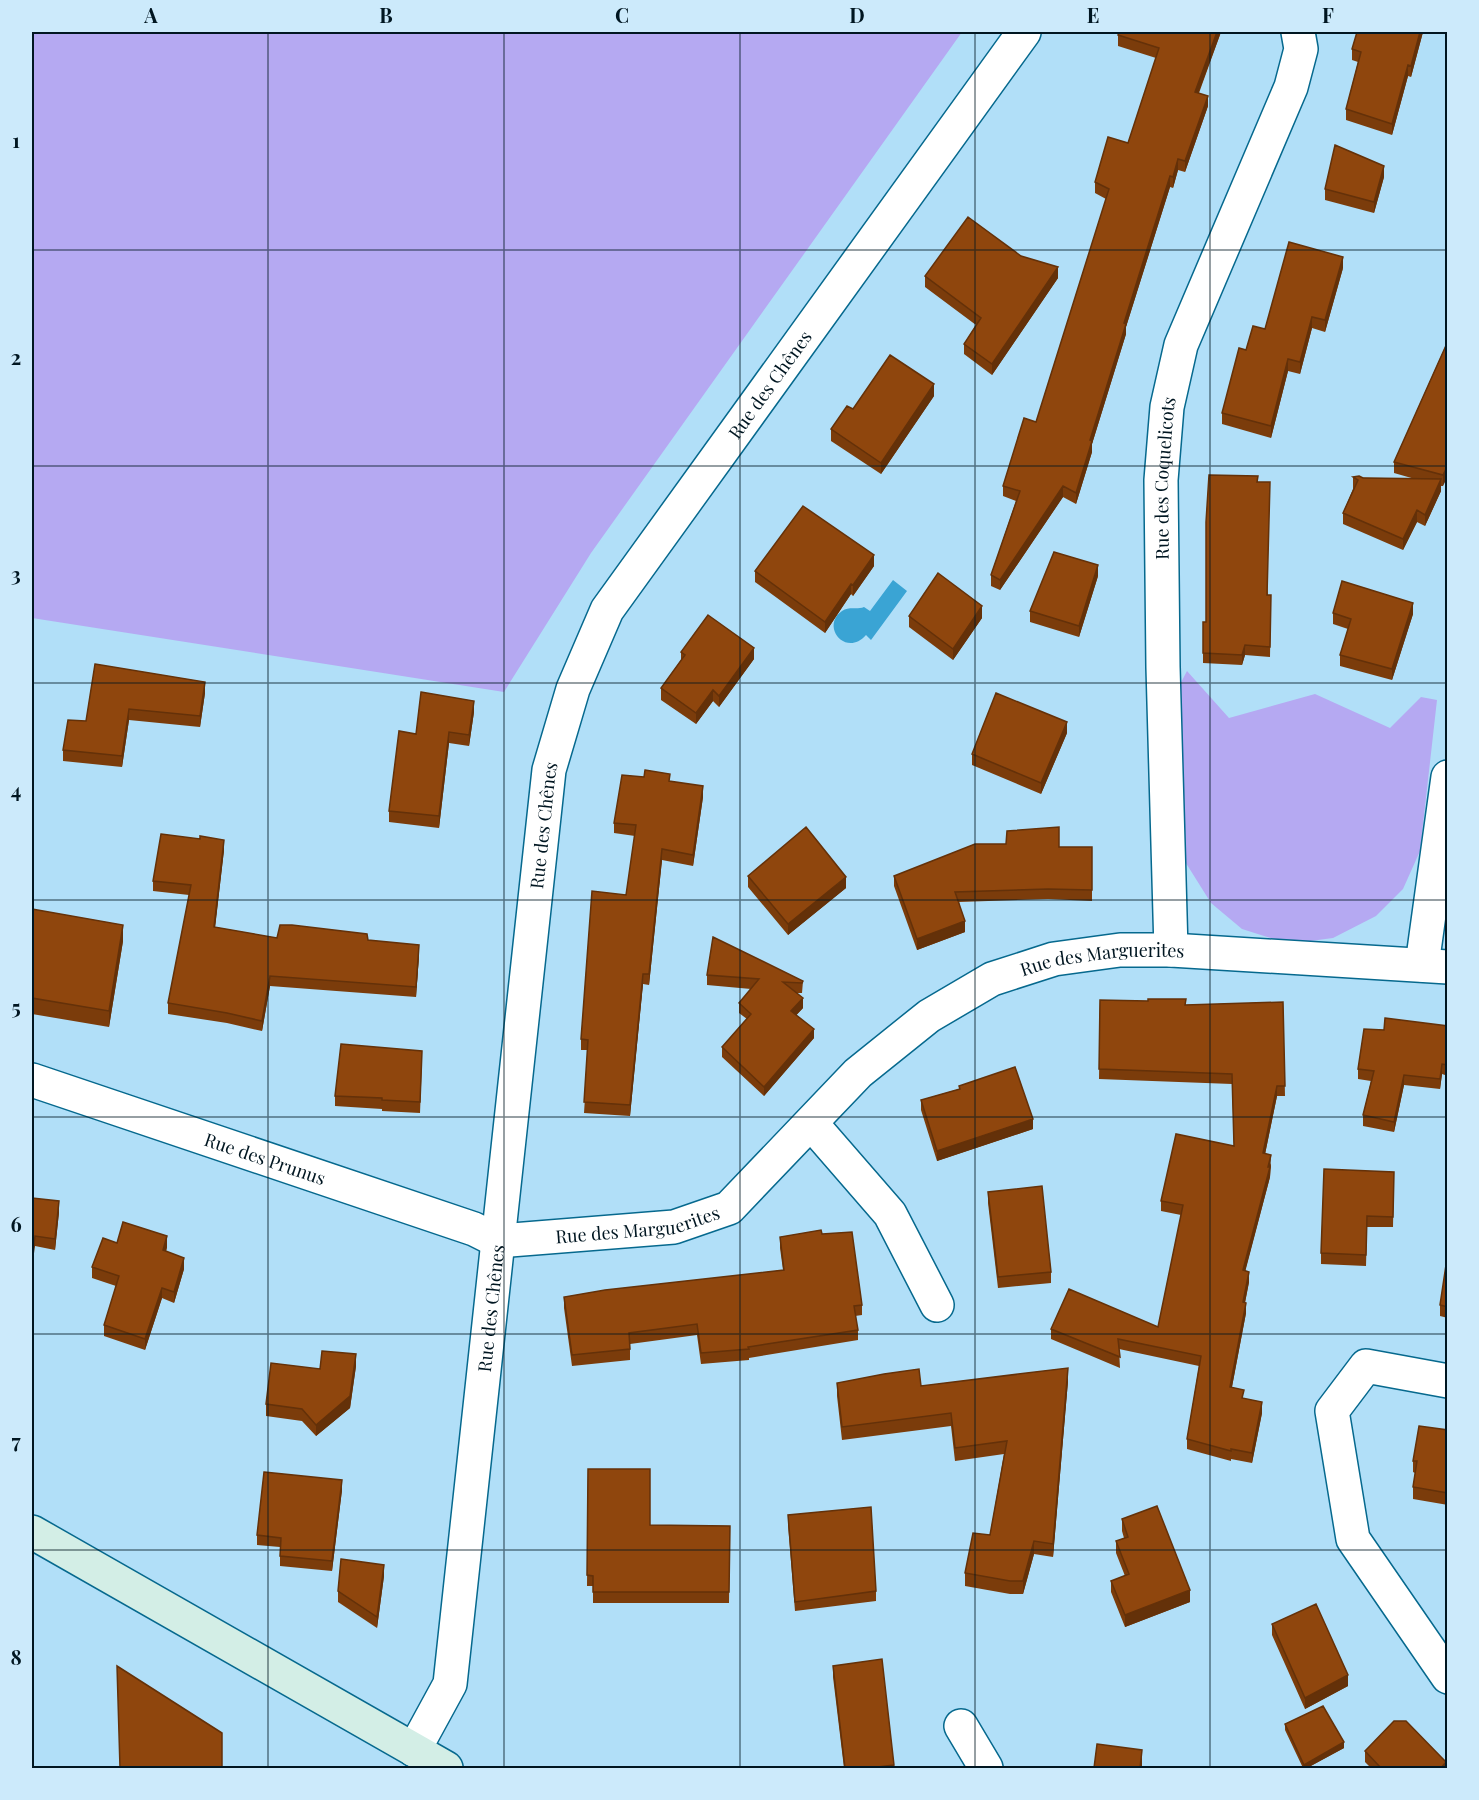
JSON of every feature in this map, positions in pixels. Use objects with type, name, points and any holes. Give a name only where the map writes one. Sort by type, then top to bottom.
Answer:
[{"type":"main road","points":[[32,1532],[446,1768]]},
{"type":"street","name":"Rue des Chênes","points":[[414,1750],[450,1684],[549,770],[573,689],[607,610],[1024,32]]},
{"type":"street","name":"Rue des Coquelicots","points":[[1171,950],[1163,667],[1161,480],[1167,406],[1181,345],[1291,87],[1301,49],[1298,32]]},
{"type":"street","points":[[1435,966],[1448,777]]},
{"type":"street","name":"Rue des Marguerites","points":[[498,1240],[674,1227],[729,1208],[858,1073],[929,1016],[993,979],[1054,959],[1120,950],[1171,950],[1435,966]]},
{"type":"street","name":"Rue des Prunus","points":[[32,1080],[474,1229],[498,1240]]},
{"type":"street","points":[[811,1123],[890,1214],[937,1305]]},
{"type":"street","points":[[1448,1381],[1366,1365],[1332,1411],[1353,1539],[1448,1677]]},
{"type":"street","points":[[961,1726],[986,1768]]},
{"type":"shaded area","points":[[32,32],[962,32],[591,553],[504,692],[32,618]]},
{"type":"shaded area","points":[[1187,671],[1229,718],[1315,694],[1390,728],[1421,697],[1437,700],[1420,851],[1403,889],[1376,916],[1333,938],[1295,943],[1242,929],[1211,903],[1184,860],[1177,690]]},
{"type":"water","points":[[893,580],[907,591],[871,640],[866,635],[851,643],[838,637],[834,624],[836,617],[847,609],[864,607],[870,611]]},
{"type":"building","points":[[1119,32],[1217,32],[1195,92],[1208,96],[1185,161],[1178,159],[1173,177],[1170,176],[1124,323],[1126,324],[1076,493],[1063,486],[1000,580],[991,575],[1020,491],[1003,486],[1024,418],[1036,422],[1109,189],[1095,182],[1108,137],[1128,143],[1159,48],[1118,35]]},
{"type":"building","points":[[1357,32],[1420,32],[1411,66],[1408,65],[1392,124],[1346,109],[1361,52],[1352,49]]},
{"type":"building","points":[[1335,145],[1384,166],[1374,202],[1325,189]]},
{"type":"building","points":[[968,217],[1021,256],[1058,267],[992,364],[964,344],[981,318],[925,276]]},
{"type":"building","points":[[1289,242],[1343,257],[1325,320],[1312,317],[1300,362],[1288,359],[1271,426],[1222,413],[1239,348],[1246,350],[1253,326],[1265,329]]},
{"type":"building","points":[[1448,341],[1448,465],[1443,475],[1394,462]]},
{"type":"building","points":[[890,355],[934,384],[881,463],[831,429],[847,406],[853,409]]},
{"type":"building","points":[[1209,475],[1258,476],[1257,482],[1270,482],[1267,595],[1271,595],[1270,647],[1245,645],[1242,655],[1203,653],[1203,622],[1206,622],[1206,522]]},
{"type":"building","points":[[1353,477],[1363,478],[1441,479],[1425,515],[1417,510],[1403,539],[1343,513],[1358,480]]},
{"type":"building","points":[[803,506],[874,555],[825,622],[755,571]]},
{"type":"building","points":[[1054,552],[1098,565],[1079,626],[1030,611]]},
{"type":"building","points":[[938,573],[982,606],[953,649],[909,616]]},
{"type":"building","points":[[1342,581],[1413,603],[1392,669],[1340,655],[1351,619],[1333,613]]},
{"type":"building","points":[[708,615],[754,648],[719,696],[713,690],[696,713],[661,688],[685,655],[681,652]]},
{"type":"building","points":[[95,664],[205,682],[200,716],[129,709],[122,756],[63,750],[68,720],[86,721]]},
{"type":"building","points":[[421,692],[474,701],[469,735],[449,732],[439,816],[389,811],[399,731],[416,734]]},
{"type":"building","points":[[996,693],[1067,722],[1041,783],[972,754]]},
{"type":"building","points":[[645,770],[670,774],[669,781],[703,786],[693,855],[662,849],[649,974],[643,974],[630,1105],[584,1102],[588,1040],[581,1039],[592,891],[626,895],[636,825],[614,823],[622,775],[644,777]]},
{"type":"building","points":[[806,827],[846,877],[788,924],[748,876]]},
{"type":"building","points":[[1059,827],[1059,847],[1092,847],[1092,890],[955,892],[965,921],[917,939],[894,876],[975,844],[1006,844],[1007,831]]},
{"type":"building","points":[[161,834],[224,840],[214,927],[277,938],[280,925],[292,925],[367,934],[368,940],[419,945],[416,987],[270,976],[262,1021],[168,1003],[191,885],[153,881]]},
{"type":"building","points":[[32,909],[123,925],[109,1011],[32,998]]},
{"type":"building","points":[[713,937],[803,981],[802,983],[783,982],[803,998],[791,1011],[814,1029],[764,1087],[722,1047],[751,1014],[739,1003],[759,979],[707,975]]},
{"type":"building","points":[[1148,999],[1186,999],[1185,1005],[1283,1002],[1285,1086],[1277,1086],[1263,1153],[1271,1155],[1268,1167],[1270,1167],[1243,1270],[1249,1272],[1243,1302],[1246,1303],[1230,1387],[1244,1390],[1242,1398],[1262,1402],[1252,1453],[1231,1449],[1231,1451],[1187,1439],[1201,1356],[1118,1339],[1120,1357],[1051,1329],[1069,1289],[1158,1327],[1183,1205],[1161,1201],[1176,1134],[1234,1146],[1232,1074],[1099,1069],[1100,1000],[1148,1001]]},
{"type":"building","points":[[1385,1018],[1448,1026],[1448,1065],[1442,1064],[1440,1079],[1404,1075],[1394,1122],[1363,1115],[1374,1071],[1358,1069],[1364,1029],[1384,1030]]},
{"type":"building","points":[[341,1044],[422,1051],[420,1102],[335,1096]]},
{"type":"building","points":[[1015,1067],[1033,1119],[937,1151],[921,1100],[960,1089],[959,1086]]},
{"type":"building","points":[[1324,1169],[1394,1172],[1393,1217],[1367,1216],[1366,1255],[1321,1253]]},
{"type":"building","points":[[1042,1186],[1051,1272],[998,1277],[988,1192]]},
{"type":"building","points":[[32,1198],[59,1201],[55,1239],[35,1236],[32,1257]]},
{"type":"building","points":[[123,1222],[167,1236],[163,1250],[184,1258],[174,1292],[162,1288],[145,1339],[104,1325],[119,1276],[92,1267],[103,1238],[117,1243]]},
{"type":"building","points":[[821,1230],[822,1234],[852,1232],[862,1305],[854,1306],[858,1330],[748,1347],[749,1349],[701,1353],[697,1324],[629,1333],[630,1349],[572,1355],[564,1297],[605,1290],[784,1270],[780,1237]]},
{"type":"building","points":[[1446,1265],[1448,1266],[1448,1307],[1440,1305]]},
{"type":"building","points":[[322,1351],[356,1354],[350,1396],[316,1425],[302,1409],[266,1404],[271,1363],[320,1369]]},
{"type":"building","points":[[1068,1368],[1053,1544],[1034,1541],[1023,1581],[965,1573],[973,1533],[990,1535],[1007,1441],[955,1448],[951,1413],[842,1427],[837,1383],[919,1369],[921,1386]]},
{"type":"building","points":[[1419,1426],[1448,1430],[1448,1493],[1413,1487],[1417,1461],[1413,1461]]},
{"type":"building","points":[[588,1469],[650,1469],[650,1525],[730,1526],[729,1592],[593,1592],[593,1576],[587,1575]]},
{"type":"building","points":[[264,1472],[342,1480],[332,1561],[280,1556],[281,1538],[257,1535]]},
{"type":"building","points":[[1157,1506],[1190,1590],[1125,1615],[1111,1581],[1129,1574],[1116,1541],[1128,1537],[1122,1519]]},
{"type":"building","points":[[871,1507],[876,1591],[795,1602],[788,1515]]},
{"type":"building","points":[[341,1559],[384,1565],[377,1617],[338,1591]]},
{"type":"building","points":[[1316,1604],[1348,1675],[1305,1698],[1272,1624]]},
{"type":"building","points":[[882,1659],[894,1765],[845,1768],[833,1666]]},
{"type":"building","points":[[117,1666],[222,1733],[222,1768],[120,1768]]},
{"type":"building","points":[[1323,1706],[1344,1742],[1304,1765],[1285,1724]]},
{"type":"building","points":[[1394,1721],[1406,1721],[1446,1762],[1441,1768],[1381,1768],[1365,1751]]},
{"type":"building","points":[[1097,1744],[1142,1750],[1140,1768],[1094,1768]]}]
